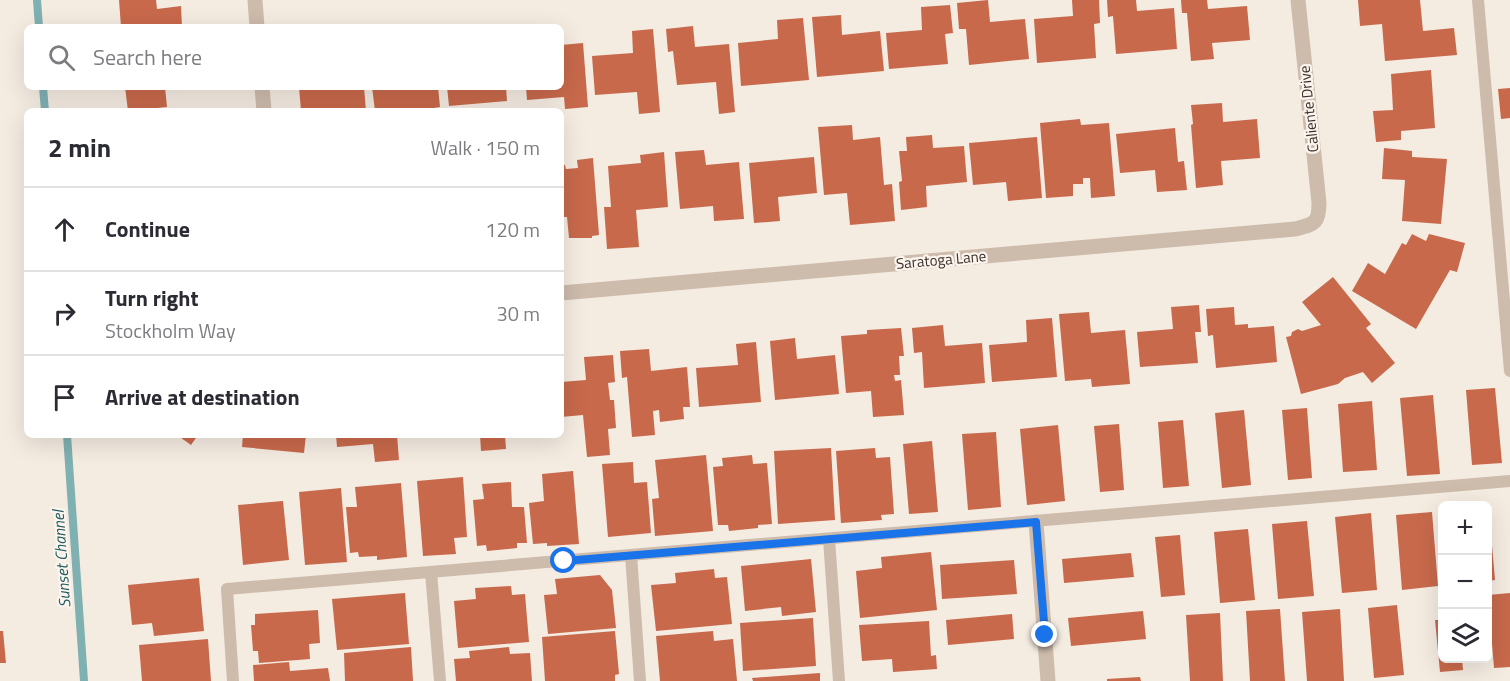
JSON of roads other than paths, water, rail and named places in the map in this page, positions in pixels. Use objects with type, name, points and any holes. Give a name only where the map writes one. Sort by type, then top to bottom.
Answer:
[{"type":"street","points":[[255,0],[257,24]]},
{"type":"street","name":"Caliente Drive","points":[[1298,0],[1319,203],[1318,217]]},
{"type":"street","points":[[262,90],[264,108]]},
{"type":"street","name":"Saratoga Lane","points":[[564,293],[1295,230],[1311,224],[1318,217]]},
{"type":"street","points":[[1036,522],[1048,681]]},
{"type":"lane","points":[[1478,0],[1510,371]]},
{"type":"lane","points":[[233,681],[227,589],[1510,481]]},
{"type":"lane","points":[[829,539],[839,681]]},
{"type":"lane","points":[[631,555],[640,681]]},
{"type":"lane","points":[[431,572],[440,681]]},
{"type":"waterway","name":"Sunset Channel","points":[[37,0],[39,24]]},
{"type":"waterway","name":"Sunset Channel","points":[[43,90],[45,108]]},
{"type":"waterway","name":"Sunset Channel","points":[[67,438],[84,681]]}]
